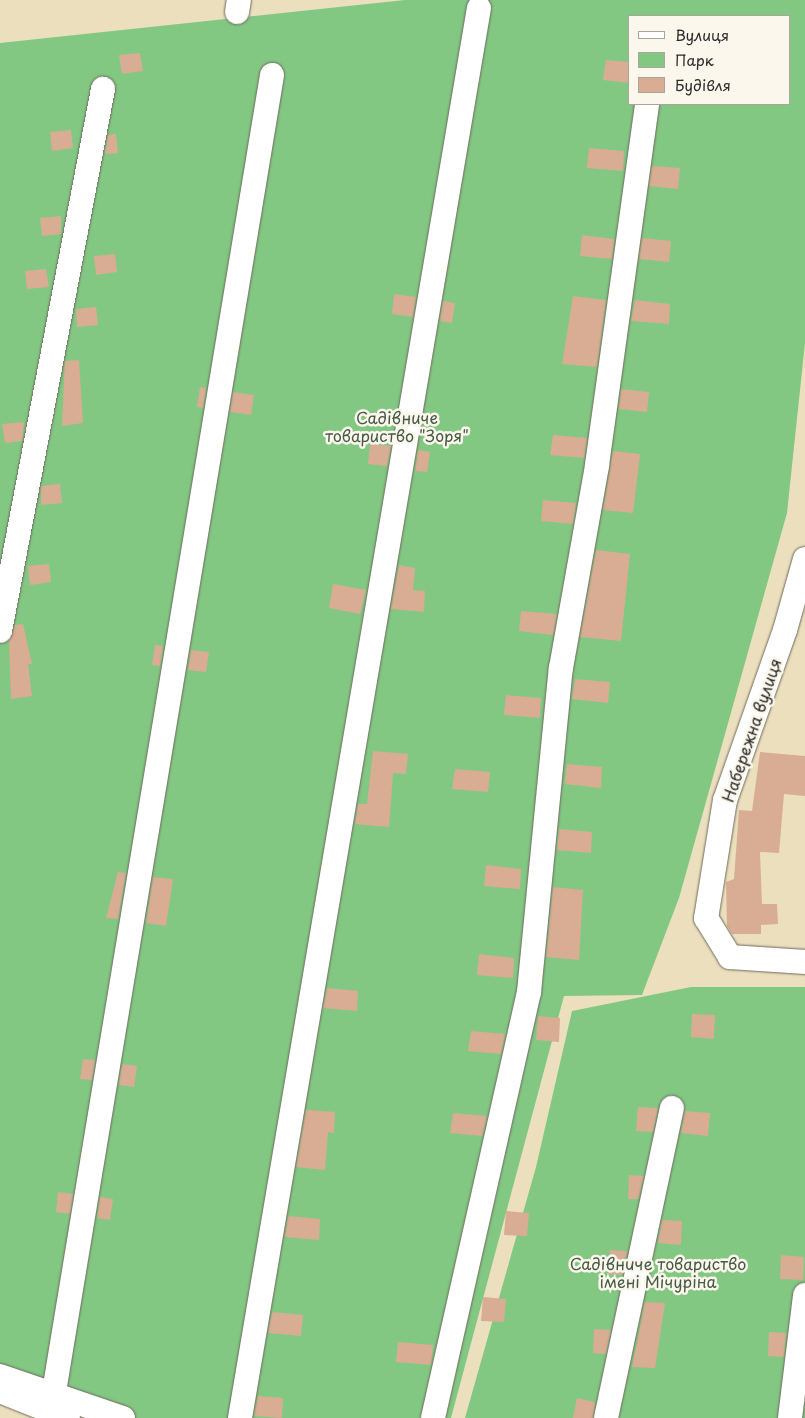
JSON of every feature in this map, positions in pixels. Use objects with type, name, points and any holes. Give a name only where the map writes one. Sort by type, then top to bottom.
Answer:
[{"type":"street","points":[[240,1418],[480,8]]},
{"type":"street","points":[[54,1392],[272,76]]},
{"type":"street","points":[[0,631],[103,89]]},
{"type":"street","points":[[433,1418],[529,992],[560,677],[595,474],[647,105]]},
{"type":"street","name":"Набережна вулиця","points":[[805,559],[785,630],[725,800],[706,918],[730,957],[805,962]]},
{"type":"street","points":[[606,1418],[672,1108]]},
{"type":"street","points":[[790,1418],[805,1295]]},
{"type":"street","points":[[0,1376],[54,1392],[123,1418]]},
{"type":"street","points":[[0,1391],[68,1418]]},
{"type":"green space","name":"Садівниче товариство \"Зоря\"","points":[[405,0],[805,0],[805,343],[787,513],[679,898],[642,995],[564,996],[451,1418],[96,1418],[0,1383],[0,43]]},
{"type":"green space","name":"Садівниче товариство імені Мічуріна","points":[[691,987],[805,987],[805,1418],[465,1418],[536,1167],[572,1011]]},
{"type":"building","points":[[140,53],[143,71],[122,74],[119,55]]},
{"type":"building","points":[[606,60],[628,62],[628,83],[603,80]]},
{"type":"building","points":[[71,130],[73,148],[52,151],[50,132]]},
{"type":"building","points":[[116,134],[118,153],[105,154],[108,135]]},
{"type":"building","points":[[589,148],[624,151],[623,171],[587,168]]},
{"type":"building","points":[[652,166],[680,168],[678,189],[649,186]]},
{"type":"building","points":[[61,216],[61,234],[42,236],[40,218]]},
{"type":"building","points":[[582,235],[614,239],[612,259],[580,256]]},
{"type":"building","points":[[642,238],[671,241],[669,262],[639,259]]},
{"type":"building","points":[[115,254],[117,272],[96,275],[94,256]]},
{"type":"building","points":[[46,269],[49,287],[27,289],[25,271]]},
{"type":"building","points":[[394,294],[416,297],[413,317],[392,314]]},
{"type":"building","points":[[573,296],[606,300],[597,367],[562,364]]},
{"type":"building","points":[[635,300],[670,304],[669,324],[631,321]]},
{"type":"building","points":[[443,301],[455,303],[452,323],[440,321]]},
{"type":"building","points":[[96,307],[98,325],[77,327],[76,309]]},
{"type":"building","points":[[79,360],[83,423],[62,426],[65,361]]},
{"type":"building","points":[[200,387],[206,388],[203,408],[197,407]]},
{"type":"building","points":[[621,389],[649,392],[647,412],[619,409]]},
{"type":"building","points":[[233,392],[254,395],[251,415],[230,412]]},
{"type":"building","points":[[24,422],[22,441],[5,443],[2,424]]},
{"type":"building","points":[[553,435],[587,438],[584,458],[550,455]]},
{"type":"building","points":[[370,444],[391,446],[387,466],[368,464]]},
{"type":"building","points":[[418,450],[430,452],[427,472],[415,471]]},
{"type":"building","points":[[613,451],[640,454],[633,513],[603,510]]},
{"type":"building","points":[[60,484],[62,503],[41,505],[41,486]]},
{"type":"building","points":[[543,500],[576,503],[573,524],[541,521]]},
{"type":"building","points":[[596,550],[630,554],[621,641],[580,637]]},
{"type":"building","points":[[49,564],[51,582],[30,585],[28,566]]},
{"type":"building","points":[[399,565],[415,568],[413,590],[425,591],[424,612],[391,609]]},
{"type":"building","points":[[333,584],[366,590],[360,614],[329,608]]},
{"type":"building","points":[[521,611],[557,614],[553,635],[519,631]]},
{"type":"building","points":[[23,624],[32,664],[28,664],[32,696],[11,699],[9,641],[15,625]]},
{"type":"building","points":[[155,645],[163,646],[160,666],[152,665]]},
{"type":"building","points":[[191,650],[209,652],[206,672],[188,670]]},
{"type":"building","points":[[575,679],[610,682],[608,703],[572,699]]},
{"type":"building","points":[[506,695],[541,698],[540,718],[504,715]]},
{"type":"building","points":[[373,751],[408,754],[406,774],[393,773],[389,827],[355,824],[358,804],[367,804]]},
{"type":"building","points":[[760,752],[805,756],[805,796],[784,794],[779,853],[760,852],[762,904],[777,904],[778,924],[761,925],[761,934],[732,934],[727,926],[726,882],[734,879],[739,810],[752,811]]},
{"type":"building","points":[[567,764],[602,767],[601,788],[565,784]]},
{"type":"building","points":[[455,769],[490,772],[488,792],[452,789]]},
{"type":"building","points":[[559,829],[592,832],[591,853],[557,850]]},
{"type":"building","points":[[486,865],[521,869],[520,889],[484,886]]},
{"type":"building","points":[[118,872],[126,873],[118,919],[106,918]]},
{"type":"building","points":[[153,877],[173,879],[166,926],[146,923]]},
{"type":"building","points":[[553,887],[583,890],[579,960],[546,957]]},
{"type":"building","points":[[479,954],[514,958],[513,978],[477,975]]},
{"type":"building","points":[[327,988],[358,991],[357,1011],[323,1008]]},
{"type":"building","points":[[692,1014],[715,1015],[714,1039],[691,1037]]},
{"type":"building","points":[[538,1016],[560,1018],[559,1042],[536,1040]]},
{"type":"building","points":[[471,1031],[505,1034],[501,1054],[468,1051]]},
{"type":"building","points":[[83,1059],[95,1060],[92,1080],[80,1079]]},
{"type":"building","points":[[122,1064],[137,1066],[134,1087],[119,1085]]},
{"type":"building","points":[[638,1107],[658,1108],[653,1132],[636,1131]]},
{"type":"building","points":[[306,1110],[335,1112],[334,1133],[328,1132],[325,1170],[296,1167]]},
{"type":"building","points":[[685,1111],[710,1113],[708,1136],[681,1133]]},
{"type":"building","points":[[453,1113],[487,1116],[482,1136],[450,1133]]},
{"type":"building","points":[[629,1175],[644,1176],[638,1199],[628,1199]]},
{"type":"building","points":[[58,1192],[73,1194],[70,1214],[56,1212]]},
{"type":"building","points":[[100,1197],[113,1199],[110,1220],[97,1218]]},
{"type":"building","points":[[506,1211],[529,1213],[527,1236],[504,1235]]},
{"type":"building","points":[[288,1216],[320,1219],[319,1240],[285,1237]]},
{"type":"building","points":[[662,1220],[682,1221],[681,1245],[658,1243]]},
{"type":"building","points":[[610,1250],[627,1251],[622,1275],[608,1274]]},
{"type":"building","points":[[781,1255],[804,1257],[803,1280],[780,1279]]},
{"type":"building","points":[[483,1297],[506,1299],[504,1322],[481,1321]]},
{"type":"building","points":[[645,1302],[665,1303],[655,1368],[632,1367]]},
{"type":"building","points":[[272,1312],[303,1315],[301,1336],[268,1333]]},
{"type":"building","points":[[594,1329],[611,1330],[606,1354],[593,1353]]},
{"type":"building","points":[[769,1332],[786,1333],[784,1357],[768,1356]]},
{"type":"building","points":[[398,1342],[433,1345],[431,1365],[396,1362]]},
{"type":"building","points":[[258,1396],[283,1398],[282,1418],[254,1416]]},
{"type":"building","points":[[577,1398],[595,1402],[593,1418],[573,1418]]}]
